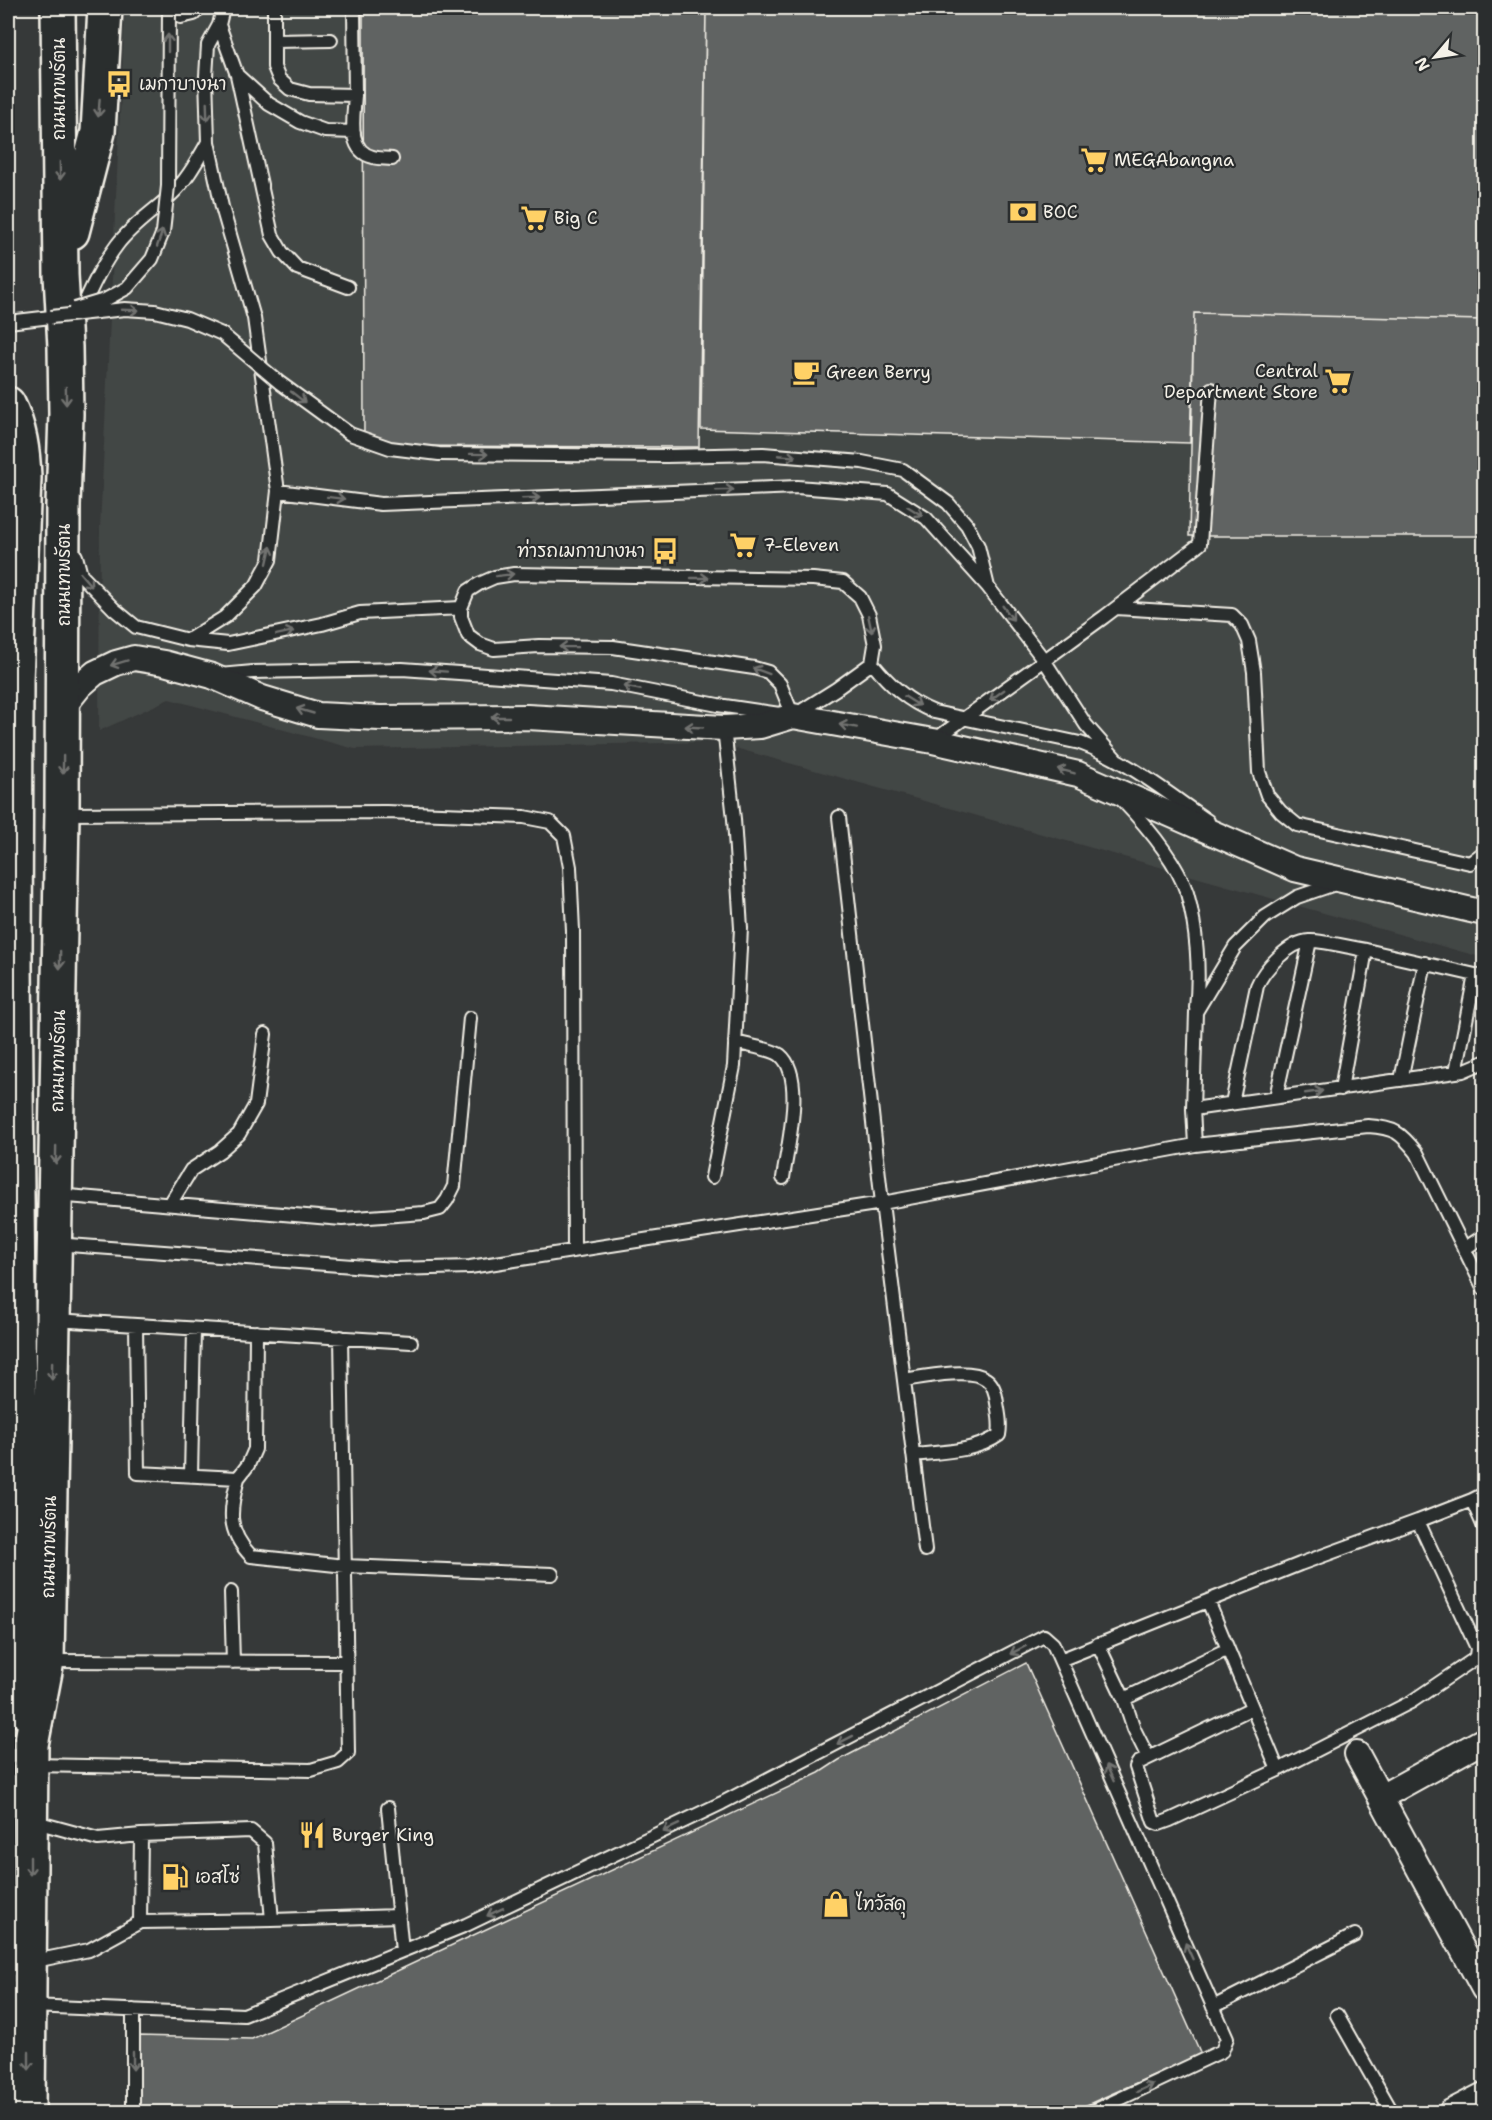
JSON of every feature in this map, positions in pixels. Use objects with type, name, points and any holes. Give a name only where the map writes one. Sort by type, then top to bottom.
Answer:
[{"type":"main road","name":"ถนนเทพรัตน","points":[[28,2112],[31,1755],[47,1661],[64,706],[63,505],[66,414],[61,275],[58,8]]},
{"type":"main road","points":[[61,275],[98,132],[105,8]]},
{"type":"main road","points":[[8,404],[18,427],[23,451],[24,478],[16,680],[15,966],[21,1656],[31,1755]]},
{"type":"street","points":[[64,706],[80,686],[95,673],[134,658],[164,663],[212,676],[262,698],[318,714],[380,718],[528,717],[724,728],[760,726],[793,716],[933,741],[1054,768],[1106,784],[1295,869],[1485,913]]},
{"type":"street","points":[[1381,1797],[1485,1740]]},
{"type":"street","points":[[1356,1754],[1485,1989]]},
{"type":"street","points":[[1451,2112],[1485,2095]]},
{"type":"lane","points":[[169,8],[181,17],[195,14],[199,8]]},
{"type":"lane","points":[[51,317],[105,300],[127,288],[152,258],[163,232],[168,186],[169,8]]},
{"type":"lane","points":[[188,640],[225,617],[256,586],[270,560],[278,491],[254,318],[222,207],[208,142],[206,76],[208,45],[219,24],[223,8]]},
{"type":"lane","points":[[274,8],[274,68],[279,79],[290,89],[309,94],[355,95]]},
{"type":"lane","points":[[354,9],[354,132],[356,143],[371,157],[392,159]]},
{"type":"lane","points":[[219,24],[237,75],[272,235],[282,252],[297,268],[348,287]]},
{"type":"lane","points":[[275,41],[330,40]]},
{"type":"lane","points":[[237,75],[269,104],[300,122],[325,131],[354,132]]},
{"type":"lane","points":[[65,346],[96,277],[117,244],[140,221],[172,195],[189,176],[208,142]]},
{"type":"lane","points":[[8,322],[125,309],[155,311],[186,319],[222,334],[289,390],[350,434],[390,448],[439,454],[666,456],[763,454],[862,462],[903,470],[948,503],[967,525],[978,546],[988,586]]},
{"type":"lane","points":[[933,741],[1200,544],[1211,389]]},
{"type":"lane","points":[[278,491],[381,504],[797,487],[888,494],[926,518],[988,586],[1044,660],[1086,725],[1116,759]]},
{"type":"lane","points":[[63,505],[81,575],[114,609],[136,627],[188,640],[228,644],[322,624],[360,613],[461,608]]},
{"type":"lane","points":[[212,676],[253,672],[414,670],[611,684],[718,705],[793,716],[872,663],[875,645],[869,615],[860,597],[843,582],[813,579],[514,574],[495,577],[478,584],[468,591],[461,608],[461,617],[468,635],[480,644],[494,649],[539,646],[613,647],[768,672],[780,684],[793,716]]},
{"type":"lane","points":[[1116,608],[1232,615],[1242,625],[1249,641],[1254,672],[1259,772],[1267,795],[1281,812],[1298,825],[1470,863],[1485,852]]},
{"type":"lane","points":[[872,663],[892,687],[918,705],[934,712],[1080,743],[1116,759],[1254,852]]},
{"type":"lane","points":[[712,1177],[734,1066],[741,928],[734,819],[724,728]]},
{"type":"lane","points":[[1106,784],[1145,824],[1167,856],[1186,892],[1196,941],[1198,986],[1193,1109],[1195,1145]]},
{"type":"lane","points":[[62,814],[386,812],[524,817],[550,822],[564,836],[570,867],[573,931],[574,1251]]},
{"type":"lane","points":[[839,817],[882,1203],[925,1550]]},
{"type":"lane","points":[[1196,1012],[1235,947],[1265,917],[1297,897],[1345,881]]},
{"type":"lane","points":[[1276,1097],[1310,941]]},
{"type":"lane","points":[[1232,1104],[1261,976],[1288,950],[1310,941],[1366,950],[1480,976],[1456,1072]]},
{"type":"lane","points":[[1341,1089],[1366,950]]},
{"type":"lane","points":[[1401,1080],[1425,963]]},
{"type":"lane","points":[[55,1195],[342,1219],[424,1213],[440,1209],[454,1186],[470,1018]]},
{"type":"lane","points":[[170,1204],[191,1170],[220,1151],[239,1134],[245,1124],[256,1104],[265,1034]]},
{"type":"lane","points":[[735,1042],[779,1054],[787,1064],[793,1089],[794,1107],[783,1178]]},
{"type":"lane","points":[[1193,1109],[1456,1072],[1485,1062]]},
{"type":"lane","points":[[55,1244],[394,1269],[470,1267],[882,1203],[1195,1145],[1368,1126],[1388,1127],[1404,1137],[1417,1153],[1485,1289]]},
{"type":"lane","points":[[1464,1249],[1485,1236]]},
{"type":"lane","points":[[53,1320],[411,1342]]},
{"type":"lane","points":[[136,1325],[138,1473],[238,1478]]},
{"type":"lane","points":[[191,1476],[194,1329]]},
{"type":"lane","points":[[256,1332],[255,1449],[248,1466],[238,1478],[231,1507],[233,1530],[242,1547],[251,1556],[345,1566],[552,1574]]},
{"type":"lane","points":[[31,1755],[312,1770],[338,1762],[348,1753],[341,1337]]},
{"type":"lane","points":[[904,1380],[955,1372],[988,1379],[995,1391],[1001,1424],[999,1435],[992,1440],[957,1450],[913,1455]]},
{"type":"lane","points":[[1060,1660],[1300,1564],[1485,1494]]},
{"type":"lane","points":[[1472,1500],[1485,1527]]},
{"type":"lane","points":[[1252,1708],[1137,1763],[1136,1767],[1154,1822],[1157,1824],[1170,1820],[1278,1770],[1411,1702],[1468,1664],[1476,1656],[1477,1648],[1418,1521]]},
{"type":"lane","points":[[231,1592],[233,1662]]},
{"type":"lane","points":[[1208,1601],[1278,1770]]},
{"type":"lane","points":[[29,2006],[244,2015],[466,1925],[722,1803],[1044,1636],[1053,1644],[1227,2038],[1222,2051],[1092,2112]]},
{"type":"lane","points":[[1098,1644],[1148,1757]]},
{"type":"lane","points":[[1124,1699],[1228,1649]]},
{"type":"lane","points":[[47,1661],[347,1662]]},
{"type":"lane","points":[[388,1808],[402,1951]]},
{"type":"lane","points":[[31,1821],[98,1839],[251,1831],[260,1836],[265,1843],[272,1920]]},
{"type":"lane","points":[[140,1922],[141,1835]]},
{"type":"lane","points":[[29,1962],[89,1950],[140,1922],[399,1916]]},
{"type":"lane","points":[[1213,2007],[1355,1935]]},
{"type":"lane","points":[[133,2010],[133,2112]]},
{"type":"lane","points":[[1337,2015],[1392,2112]]},
{"type":"shaded area","points":[[125,8],[1484,8],[1484,958],[714,742],[355,749],[169,699],[99,731],[100,527]]},
{"type":"building","name":"Big C","points":[[363,8],[706,8],[699,447],[364,446]]},
{"type":"building","name":"MEGAbangna","points":[[706,8],[1484,8],[1484,518],[1482,518],[1483,320],[1194,313],[1190,443],[701,429]]},
{"type":"building","name":"Central Department Store","points":[[1194,313],[1483,320],[1483,536],[1189,536]]},
{"type":"building","name":"ไทวัสดุ","points":[[1026,1663],[1201,2054],[1071,2112],[139,2112],[140,2036],[252,2039],[819,1773],[839,1760]]},
{"type":"place","name":"เมกาบางนา","points":[[119,84]]},
{"type":"place","name":"MEGAbangna","points":[[1094,160]]},
{"type":"place","name":"BOC","points":[[1023,212]]},
{"type":"place","name":"Big C","points":[[534,218]]},
{"type":"place","name":"Green Berry","points":[[806,372]]},
{"type":"place","name":"Central Department Store","points":[[1338,381]]},
{"type":"place","name":"7-Eleven","points":[[743,545]]},
{"type":"place","name":"ท่ารถเมกาบางนา","points":[[665,551]]},
{"type":"place","name":"Burger King","points":[[312,1835]]},
{"type":"place","name":"เอสโซ่","points":[[175,1877]]},
{"type":"place","name":"ไทวัสดุ","points":[[836,1904]]}]
